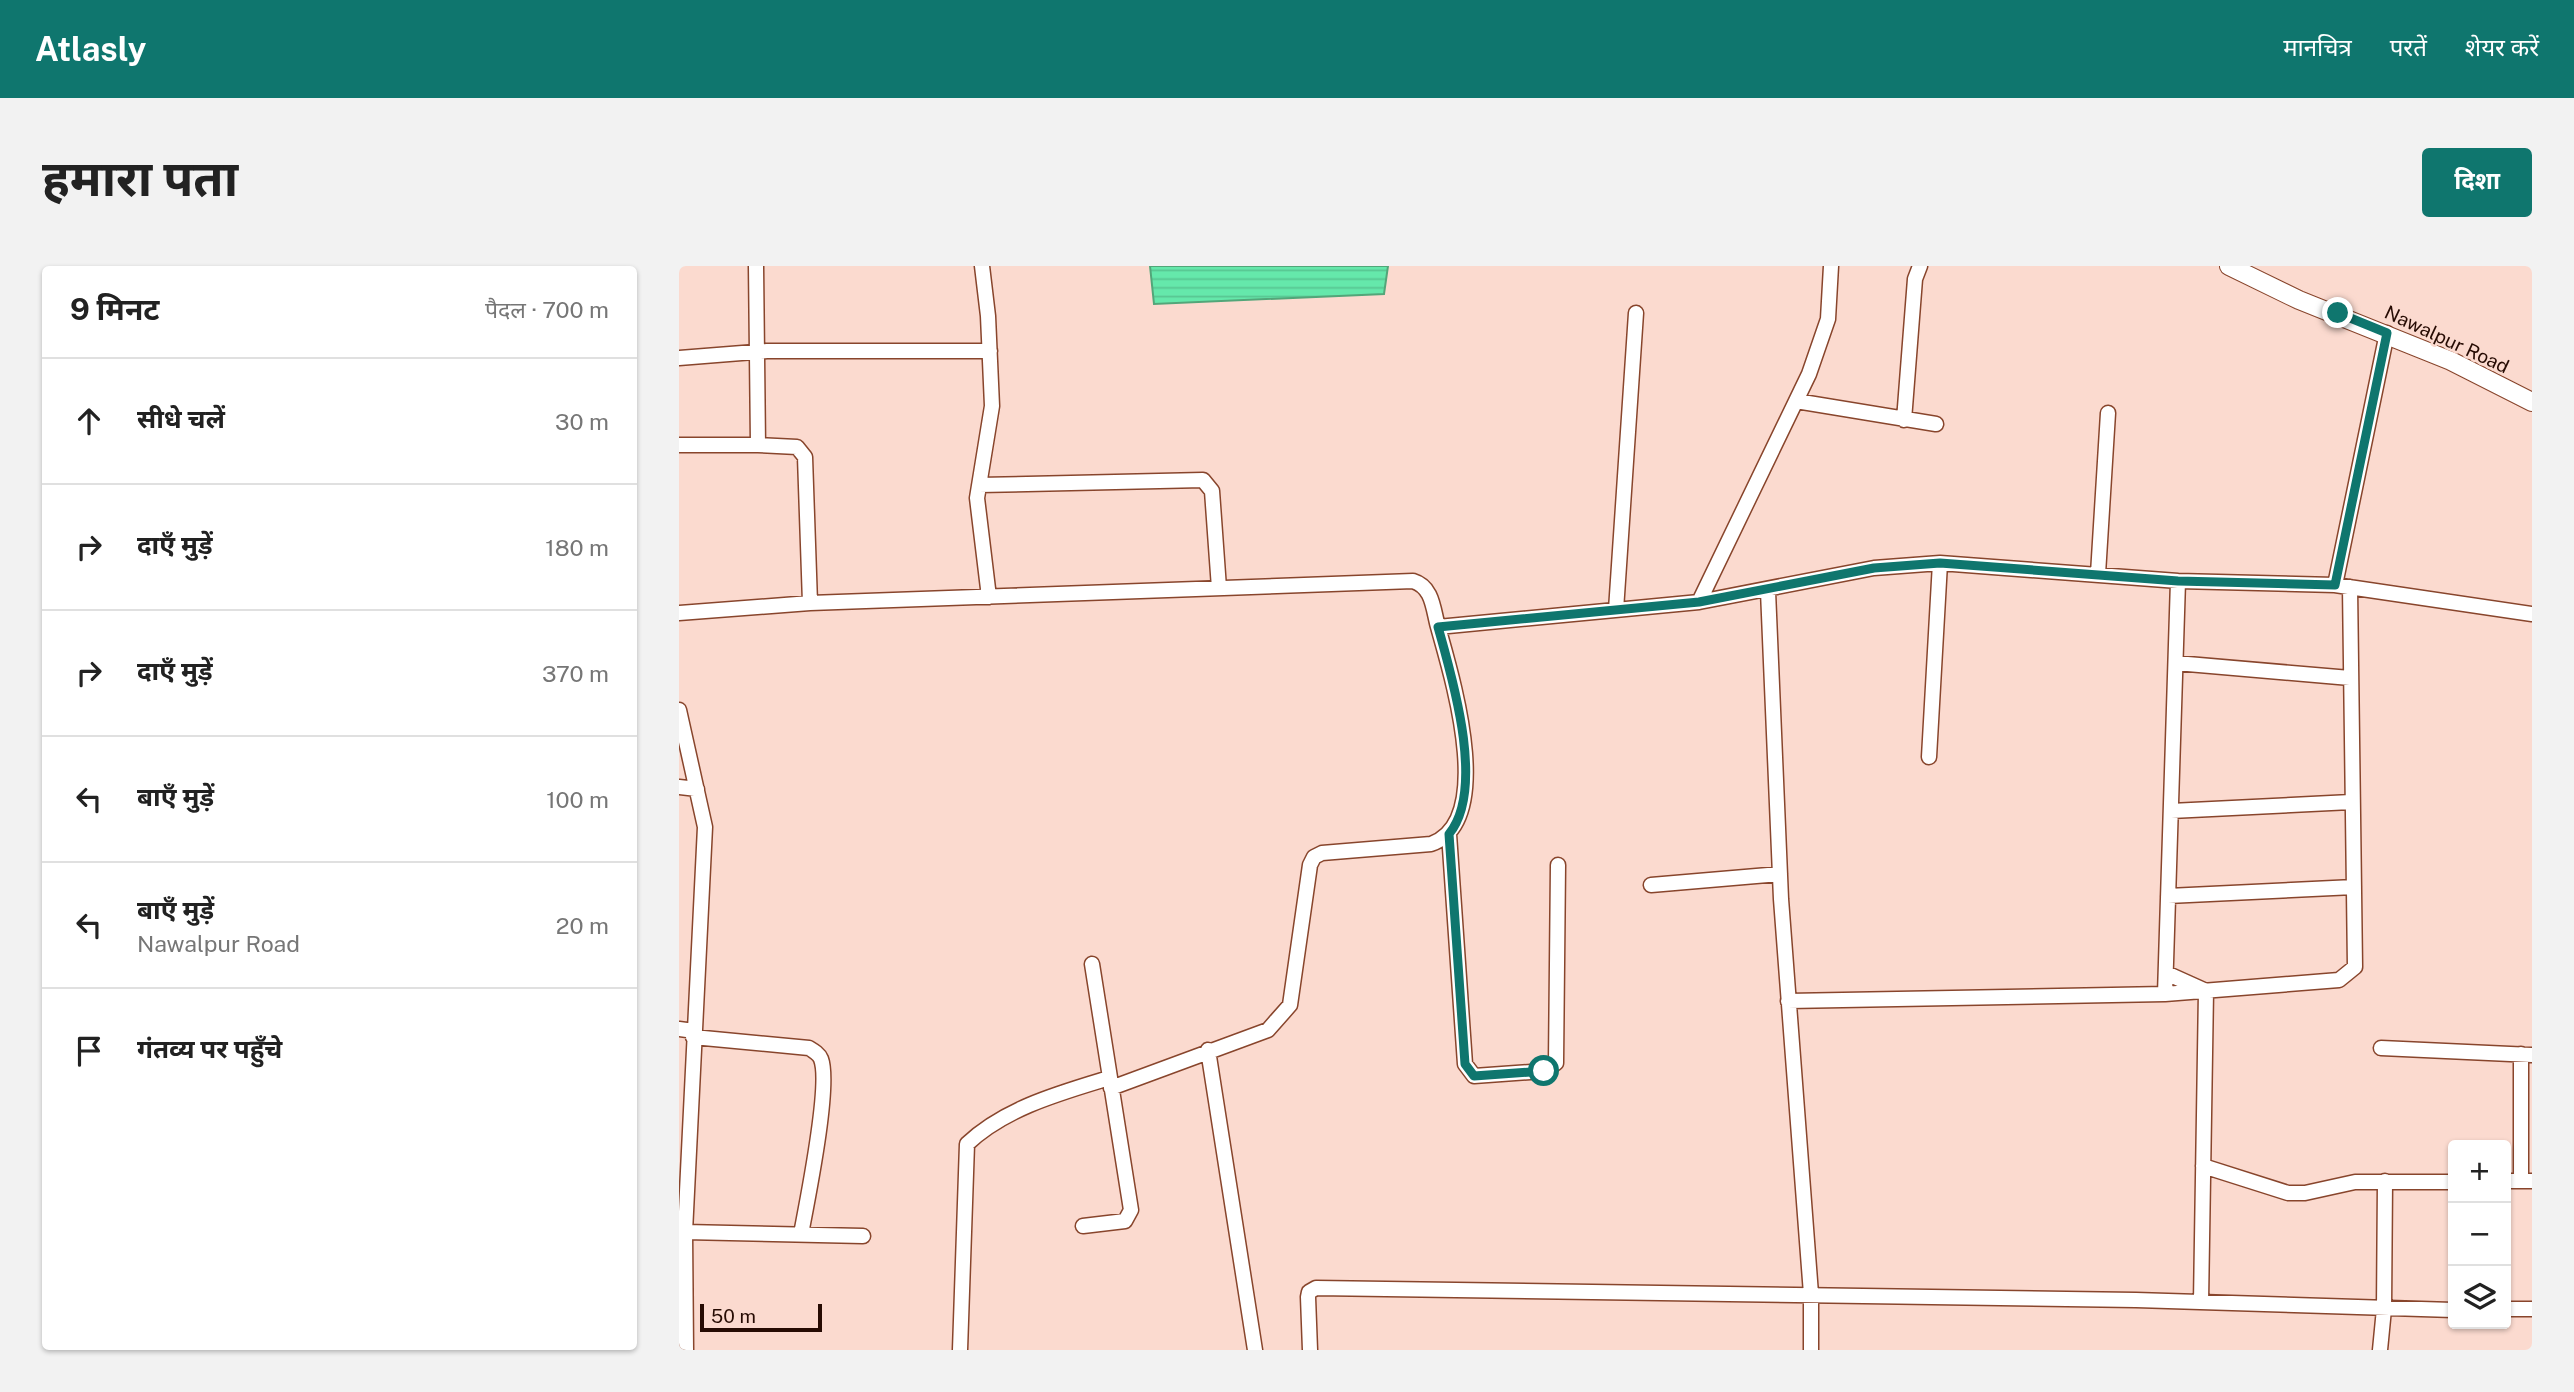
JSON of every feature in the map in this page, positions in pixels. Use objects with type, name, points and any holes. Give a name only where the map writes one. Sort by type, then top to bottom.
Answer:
[{"type":"street","points":[[755,266],[758,445]]},
{"type":"street","points":[[982,266],[991,351],[992,406],[977,498],[989,597]]},
{"type":"street","points":[[1699,602],[1809,374],[1828,319],[1831,266]]},
{"type":"street","points":[[1904,420],[1915,279],[1920,266]]},
{"type":"street","name":"Nawalpur Road","points":[[2229,266],[2299,300],[2387,333],[2532,402]]},
{"type":"street","points":[[1616,610],[1636,313]]},
{"type":"street","points":[[1788,1001],[2165,994],[2311,983],[2339,979],[2349,974],[2355,967],[2354,887],[2350,678],[2343,586],[2387,333]]},
{"type":"street","points":[[679,358],[757,351],[991,351]]},
{"type":"street","points":[[1796,401],[1936,424]]},
{"type":"street","points":[[2098,574],[2108,413]]},
{"type":"street","points":[[679,445],[797,447],[805,457],[810,603]]},
{"type":"street","points":[[979,485],[1203,480],[1212,491],[1219,588]]},
{"type":"street","points":[[1438,627],[1699,602],[1768,591],[1874,568],[1940,563],[2178,581],[2343,586],[2532,614]]},
{"type":"street","points":[[1929,757],[1940,563]]},
{"type":"street","points":[[679,613],[810,603],[1413,581],[1423,584],[1428,591],[1461,712],[1466,787],[1454,828],[1431,844],[1322,853],[1314,857],[1310,865],[1290,1004],[1268,1030],[1110,1083],[1046,1097],[1011,1114],[968,1144],[960,1350]]},
{"type":"street","points":[[2165,994],[2178,581]]},
{"type":"street","points":[[1768,591],[1780,874],[1811,1294],[1811,1350]]},
{"type":"street","points":[[2176,663],[2350,678]]},
{"type":"street","points":[[679,710],[705,827],[706,846],[689,1032],[685,1232],[686,1350]]},
{"type":"street","points":[[679,787],[697,789]]},
{"type":"street","points":[[2171,811],[2351,802]]},
{"type":"street","points":[[1449,834],[1465,1064],[1474,1076],[1544,1071],[1556,1063],[1558,865]]},
{"type":"street","points":[[1651,885],[1780,874]]},
{"type":"street","points":[[2168,896],[2354,887]]},
{"type":"street","points":[[1083,1226],[1125,1221],[1130,1217],[1131,1210],[1092,964]]},
{"type":"street","points":[[2166,973],[2206,991]]},
{"type":"street","points":[[2201,1302],[2206,991]]},
{"type":"street","points":[[689,1032],[809,1048],[821,1059],[823,1070],[818,1135],[801,1234]]},
{"type":"street","points":[[2381,1048],[2526,1054],[2520,1181]]},
{"type":"street","points":[[1208,1050],[1255,1350]]},
{"type":"street","points":[[2203,1166],[2288,1193],[2305,1193],[2355,1182],[2448,1182]]},
{"type":"street","points":[[2380,1350],[2385,1181]]},
{"type":"street","points":[[685,1232],[863,1236]]},
{"type":"street","points":[[1310,1350],[1308,1297],[1316,1289],[1811,1294],[2448,1310]]},
{"type":"street","points":[[2511,1309],[2532,1309]]},
{"type":"shaded area","points":[[1150,266],[1388,266],[1384,294],[1154,304]]},
{"type":"route","points":[[1544,1071],[1474,1076],[1465,1064],[1449,834],[1454,828],[1466,787],[1461,712],[1438,627],[1699,602],[1768,591],[1874,568],[1940,563],[2178,581],[2335,585],[2387,333],[2338,313]]}]
